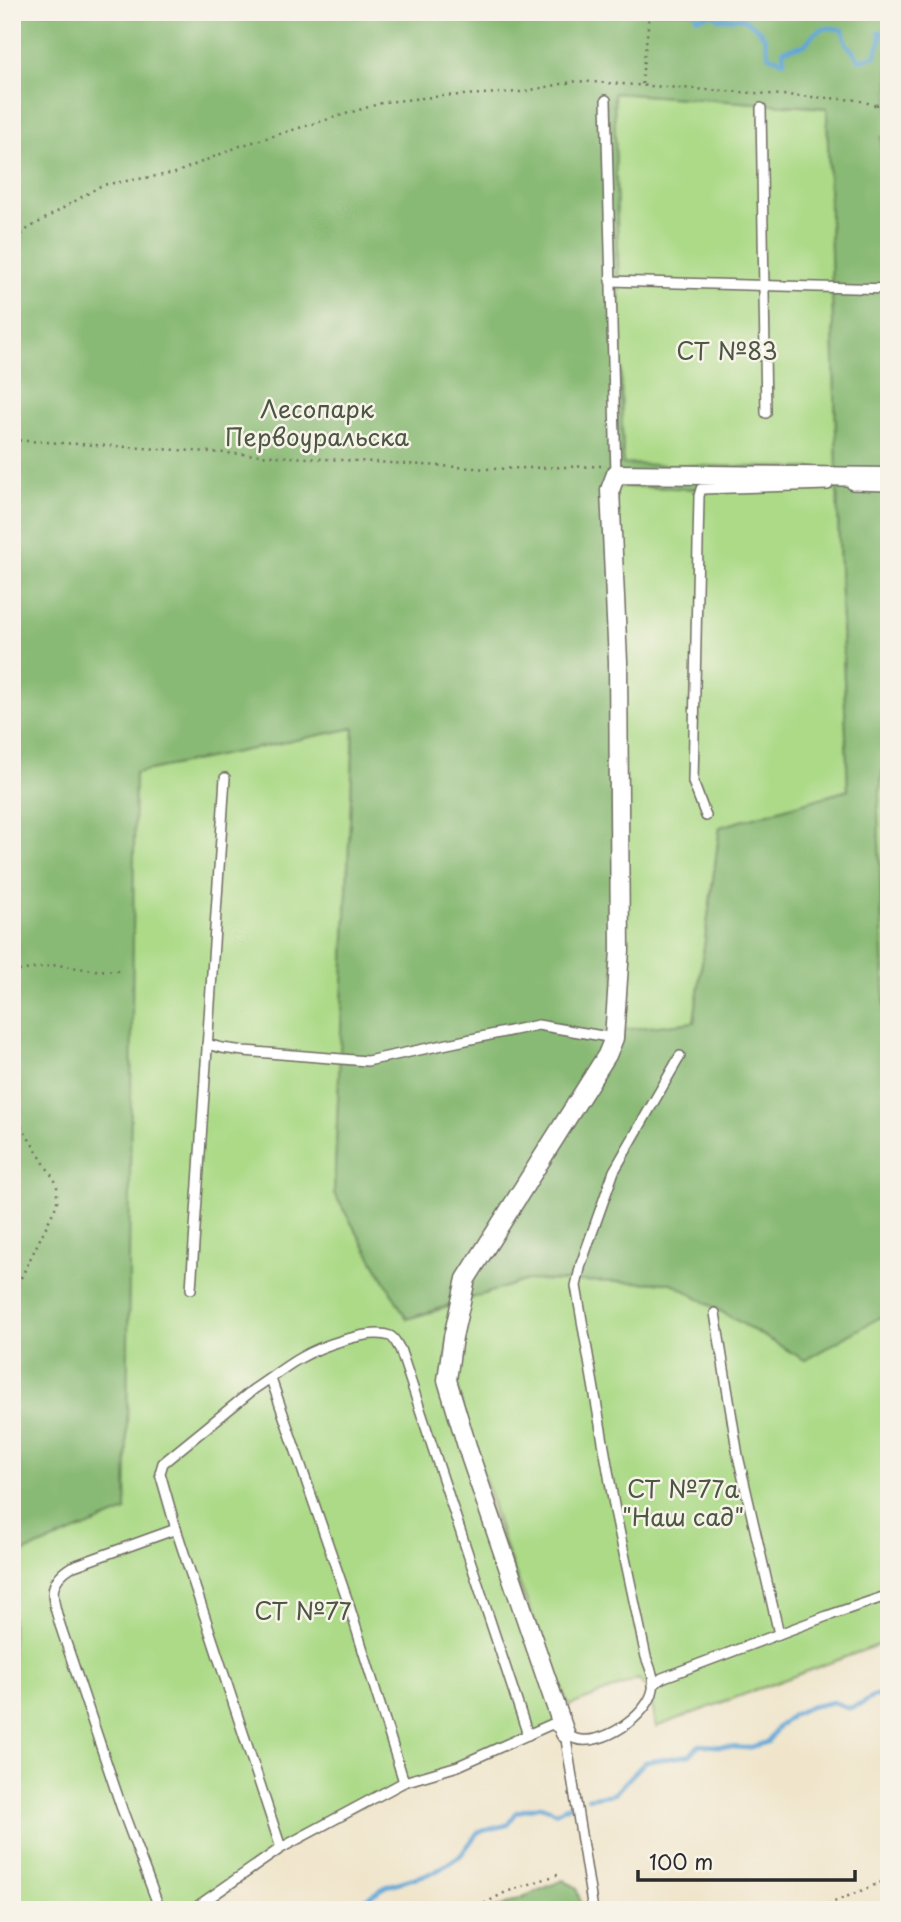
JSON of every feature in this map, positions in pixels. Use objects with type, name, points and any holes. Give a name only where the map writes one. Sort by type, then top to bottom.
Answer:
[{"type":"street","points":[[565,1733],[447,1380],[466,1279],[607,1055],[614,1038],[620,950],[618,661],[608,470],[889,477]]},
{"type":"lane","points":[[606,100],[611,281],[608,470]]},
{"type":"lane","points":[[761,108],[766,414]]},
{"type":"lane","points":[[611,281],[889,289]]},
{"type":"lane","points":[[706,816],[693,782],[701,489],[889,486]]},
{"type":"lane","points":[[191,1289],[225,778]]},
{"type":"lane","points":[[207,1044],[244,1051],[368,1061],[538,1025],[614,1038]]},
{"type":"lane","points":[[192,1910],[281,1848],[404,1782],[458,1766],[552,1724],[577,1739],[601,1738],[632,1721],[653,1692],[653,1678],[646,1657],[615,1511],[576,1286],[581,1264],[614,1171],[680,1056]]},
{"type":"lane","points":[[715,1313],[738,1456],[779,1634]]},
{"type":"lane","points":[[281,1848],[160,1473],[163,1463],[254,1389],[300,1358],[339,1340],[363,1335],[389,1336],[400,1349],[528,1735]]},
{"type":"lane","points":[[271,1379],[348,1602],[404,1782]]},
{"type":"lane","points":[[160,1910],[122,1809],[53,1601],[53,1593],[60,1574],[71,1567],[176,1529]]},
{"type":"lane","points":[[653,1685],[662,1678],[889,1595]]},
{"type":"lane","points":[[565,1733],[593,1910]]},
{"type":"path","points":[[642,84],[649,12]]},
{"type":"path","points":[[12,244],[26,230],[102,185],[175,173],[240,146],[385,102],[521,92],[577,81],[857,100],[889,109]]},
{"type":"path","points":[[876,105],[889,100]]},
{"type":"path","points":[[12,440],[490,469],[608,470]]},
{"type":"path","points":[[12,972],[57,965],[121,971]]},
{"type":"path","points":[[12,1116],[57,1184],[57,1204],[13,1290]]},
{"type":"path","points":[[472,1910],[506,1892],[560,1874]]},
{"type":"path","points":[[815,1910],[889,1879]]},
{"type":"green space","name":"Лесопарк Первоуральска","points":[[12,12],[889,12],[889,138],[881,137],[889,395],[889,715],[878,810],[889,1129],[889,1312],[805,1360],[672,1283],[527,1280],[407,1319],[334,1193],[354,728],[135,773],[126,1511],[12,1557]],"holes":[[[614,93],[827,108],[837,469],[623,464]],[[616,486],[701,489],[837,487],[848,790],[720,827],[694,1022],[614,1031]]]},
{"type":"green space","name":"СТ №83","points":[[614,93],[827,108],[837,469],[623,465]]},
{"type":"green space","points":[[881,136],[889,138],[889,263]]},
{"type":"green space","points":[[615,486],[701,489],[837,487],[848,791],[720,827],[694,1022],[613,1031]]},
{"type":"green space","points":[[889,715],[889,1129],[878,810]]},
{"type":"green space","name":"СТ №77","points":[[354,728],[334,1193],[407,1319],[452,1306],[444,1379],[566,1721],[344,1813],[221,1889],[193,1910],[12,1910],[12,1557],[126,1510],[134,773]]},
{"type":"green space","name":"СТ №77а \"Наш сад\"","points":[[527,1280],[672,1283],[805,1360],[889,1312],[889,1641],[656,1727],[651,1697],[639,1679],[569,1706],[508,1555],[454,1379],[465,1300]]},
{"type":"green space","points":[[563,1880],[576,1887],[583,1910],[492,1910]]},
{"type":"waterway","points":[[695,12],[697,18],[713,14],[719,19],[743,18],[765,38],[769,56],[784,61],[783,50],[805,45],[812,35],[825,28],[843,30],[846,43],[860,60],[875,56],[881,39],[879,32],[889,35]]},
{"type":"waterway","points":[[588,1798],[614,1794],[645,1762],[690,1755],[699,1745],[747,1748],[768,1742],[777,1728],[792,1715],[810,1707],[833,1702],[849,1708],[874,1696],[889,1693]]},
{"type":"waterway","points":[[347,1910],[387,1886],[435,1872],[461,1855],[478,1832],[507,1825],[517,1812],[541,1806],[557,1812],[575,1803]]}]
